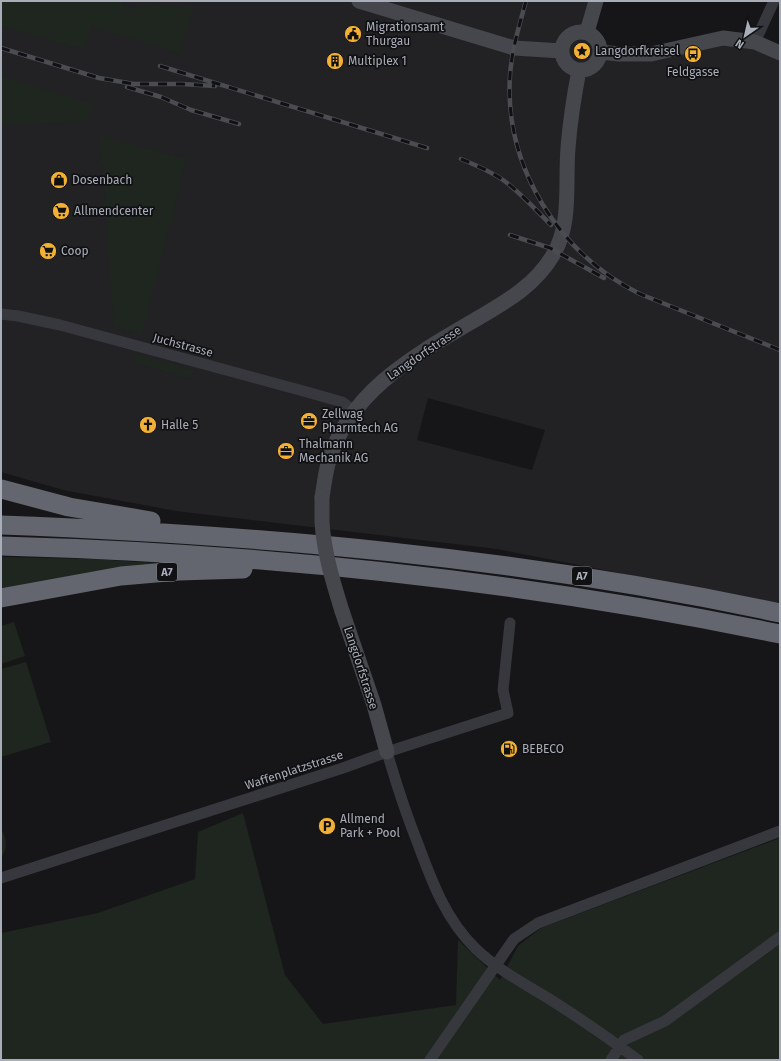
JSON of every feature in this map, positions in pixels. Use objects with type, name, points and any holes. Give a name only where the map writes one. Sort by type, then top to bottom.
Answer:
[{"type":"highway","name":"A7","points":[[1,489],[77,508],[263,539]]},
{"type":"highway","name":"A7","points":[[1,525],[179,533],[383,550],[575,575],[722,601],[780,614]]},
{"type":"highway","name":"A7","points":[[1,546],[174,553],[334,566],[566,594],[648,608],[780,634]]},
{"type":"highway","name":"A7","points":[[1,598],[87,582],[142,574],[179,571],[334,566]]},
{"type":"street","points":[[360,1],[514,48],[562,51]]},
{"type":"street","points":[[587,32],[596,1]]},
{"type":"street","points":[[754,42],[774,1]]},
{"type":"street","points":[[575,32],[587,32],[592,34],[599,42],[601,52],[600,58],[591,68],[579,70],[569,66],[565,62],[562,51],[565,40],[570,35],[575,32]]},
{"type":"street","points":[[601,52],[648,55],[723,38],[754,42],[780,53]]},
{"type":"street","name":"Langdorfstrasse","points":[[387,752],[374,706],[330,571],[324,542],[322,497],[328,464],[344,427],[354,411],[366,396],[387,376],[440,340],[514,296],[532,282],[545,268],[554,254],[563,229],[566,207],[569,135],[579,70]]},
{"type":"street","name":"Juchstrasse","points":[[1,314],[60,325],[279,384],[342,402],[354,411]]},
{"type":"street","name":"Waffenplatzstrasse","points":[[1,878],[508,713],[503,690],[510,623]]},
{"type":"street","points":[[387,752],[429,874],[439,896],[456,925],[476,948],[496,965],[579,1018],[638,1060]]},
{"type":"street","points":[[430,1060],[514,939],[538,923],[780,831]]},
{"type":"street","points":[[611,1060],[624,1040],[666,1021],[780,937]]},
{"type":"shaded area","points":[[1,1],[596,1],[587,32],[601,52],[619,54],[723,38],[780,47],[780,604],[497,549],[176,511],[63,490],[1,472]],"holes":[[[428,398],[545,430],[532,470],[417,440]]]},
{"type":"shaded area","points":[[1,1],[122,1],[123,7],[182,5],[194,9],[180,53],[92,27],[84,50],[1,26]]},
{"type":"shaded area","points":[[1,76],[92,104],[87,121],[1,125]]},
{"type":"shaded area","points":[[100,136],[187,159],[142,335],[114,326]]},
{"type":"shaded area","points":[[137,354],[193,370],[190,379],[134,363]]},
{"type":"shaded area","points":[[1,557],[93,559],[187,565],[1,593]]},
{"type":"shaded area","points":[[14,622],[25,656],[1,664],[1,626]]},
{"type":"shaded area","points":[[26,662],[51,742],[1,757],[1,669]]},
{"type":"shaded area","points":[[243,813],[285,975],[323,1024],[456,1005],[458,940],[500,980],[518,946],[541,928],[780,838],[780,1060],[1,1060],[1,933],[98,913],[195,879],[198,832]]},
{"type":"shaded area","points":[[1,829],[5,836],[6,847],[1,858]]},
{"type":"railway","points":[[526,1],[512,56],[510,75],[511,109],[516,142],[527,174],[542,204],[562,231],[585,256],[611,277],[640,294],[780,350]]},
{"type":"railway","points":[[1,48],[99,78],[134,84],[215,86]]},
{"type":"railway","points":[[160,66],[427,148]]},
{"type":"railway","points":[[127,87],[161,97],[191,110],[239,124]]},
{"type":"railway","points":[[461,159],[488,171],[503,180],[522,196],[551,225]]},
{"type":"railway","points":[[510,235],[550,248],[604,278]]},
{"type":"place","name":"Migrationsamt Thurgau","points":[[353,34]]},
{"type":"place","name":"Langdorfkreisel","points":[[582,51]]},
{"type":"place","name":"Feldgasse","points":[[693,54]]},
{"type":"place","name":"Multiplex 1","points":[[335,61]]},
{"type":"place","name":"Dosenbach","points":[[59,180]]},
{"type":"place","name":"Allmendcenter","points":[[61,211]]},
{"type":"place","name":"Coop","points":[[48,251]]},
{"type":"place","name":"Zellwag Pharmtech AG","points":[[309,421]]},
{"type":"place","name":"Halle 5","points":[[148,425]]},
{"type":"place","name":"Thalmann Mechanik AG","points":[[286,451]]},
{"type":"place","name":"BEBECO","points":[[509,749]]},
{"type":"place","name":"Allmend Park + Pool","points":[[327,826]]}]
